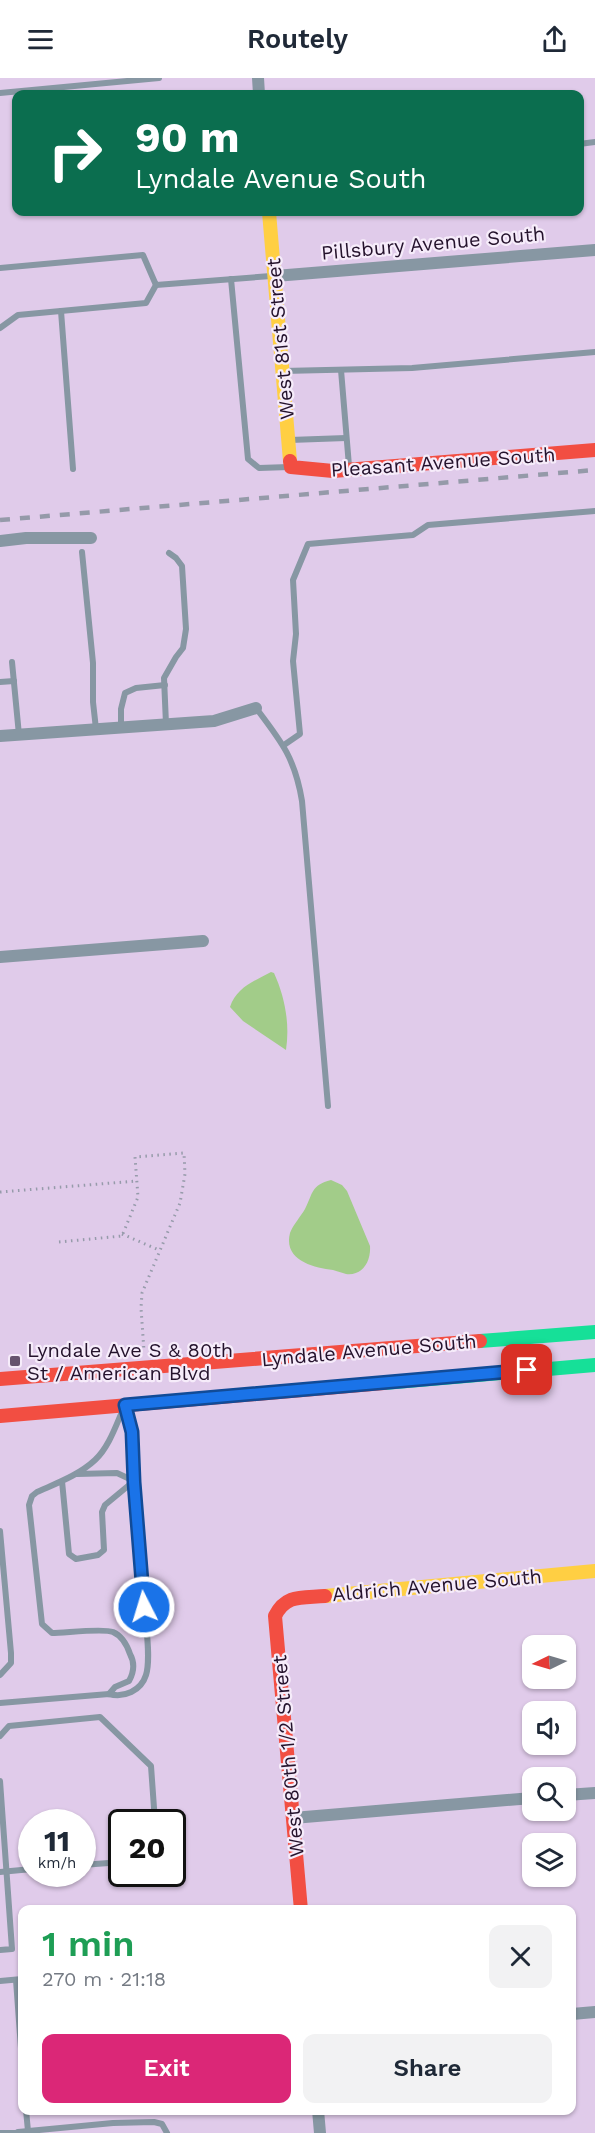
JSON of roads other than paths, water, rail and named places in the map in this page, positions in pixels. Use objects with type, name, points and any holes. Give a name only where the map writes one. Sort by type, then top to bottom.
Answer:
[{"type":"street","name":"West 81st Street","points":[[269,216],[291,467]]},
{"type":"street","name":"Pillsbury Avenue South","points":[[275,276],[595,250]]},
{"type":"street","name":"Pleasant Avenue South","points":[[291,467],[313,471],[349,470],[595,450]]},
{"type":"street","points":[[0,541],[26,538],[91,538]]},
{"type":"street","points":[[0,736],[214,722],[256,708]]},
{"type":"street","points":[[0,957],[202,940]]},
{"type":"street","name":"Lyndale Avenue South","points":[[0,1380],[595,1332]]},
{"type":"street","name":"Lyndale Avenue South","points":[[0,1416],[595,1365]]},
{"type":"street","name":"Aldrich Avenue South","points":[[281,1604],[290,1599],[595,1571]]},
{"type":"street","name":"West 80th 1/2 Street","points":[[281,1604],[275,1616],[301,1905]]},
{"type":"street","points":[[576,1795],[595,1793]]},
{"type":"street","points":[[293,1818],[522,1799]]},
{"type":"street","points":[[576,2014],[595,2012]]},
{"type":"street","points":[[318,2115],[320,2133]]},
{"type":"lane","points":[[32,90],[159,78]]},
{"type":"lane","points":[[0,268],[143,255],[156,285]]},
{"type":"lane","points":[[156,285],[275,276]]},
{"type":"lane","points":[[231,279],[248,459],[259,468],[291,467]]},
{"type":"lane","points":[[0,328],[18,315],[146,303],[156,285]]},
{"type":"lane","points":[[61,311],[73,469]]},
{"type":"lane","points":[[283,371],[412,368],[595,352]]},
{"type":"lane","points":[[340,370],[349,470]]},
{"type":"lane","points":[[289,440],[346,438]]},
{"type":"lane","points":[[284,745],[300,734],[293,661],[296,634],[293,579],[308,544],[413,535],[428,525],[595,511]]},
{"type":"lane","points":[[82,552],[93,663],[96,729]]},
{"type":"lane","points":[[166,725],[164,678],[183,648],[186,629],[182,566],[176,558],[169,554]]},
{"type":"lane","points":[[12,662],[19,735]]},
{"type":"lane","points":[[0,682],[14,681]]},
{"type":"lane","points":[[121,728],[121,709],[125,693],[136,688],[165,685]]},
{"type":"lane","points":[[256,708],[284,745],[293,763],[302,801],[328,1106]]},
{"type":"lane","points":[[109,1694],[115,1687],[129,1681],[134,1669],[133,1660],[126,1644],[111,1631],[52,1633],[42,1624],[29,1504],[32,1496],[37,1492],[76,1474],[97,1459],[125,1405]]},
{"type":"lane","points":[[0,1703],[109,1694],[126,1695],[143,1682],[147,1673],[132,1432],[125,1405]]},
{"type":"lane","points":[[76,1474],[117,1473],[134,1482]]},
{"type":"lane","points":[[62,1481],[68,1552],[76,1559],[102,1553],[104,1542],[102,1512],[105,1505],[134,1482]]},
{"type":"lane","points":[[0,1531],[11,1663],[0,1675]]},
{"type":"lane","points":[[0,1736],[9,1726],[100,1717],[151,1766],[154,1809]]},
{"type":"lane","points":[[0,1781],[3,1871],[12,1949],[0,1950]]},
{"type":"lane","points":[[3,1871],[18,1870]]},
{"type":"lane","points":[[0,1981],[18,1979]]},
{"type":"lane","points":[[22,2132],[25,2115]]},
{"type":"lane","points":[[1,2133],[113,2123],[154,2122],[162,2124],[167,2133]]},
{"type":"railway","points":[[0,520],[595,470]]},
{"type":"place","name":"Lyndale Ave S & 80th St / American Blvd","points":[[15,1361]]}]
